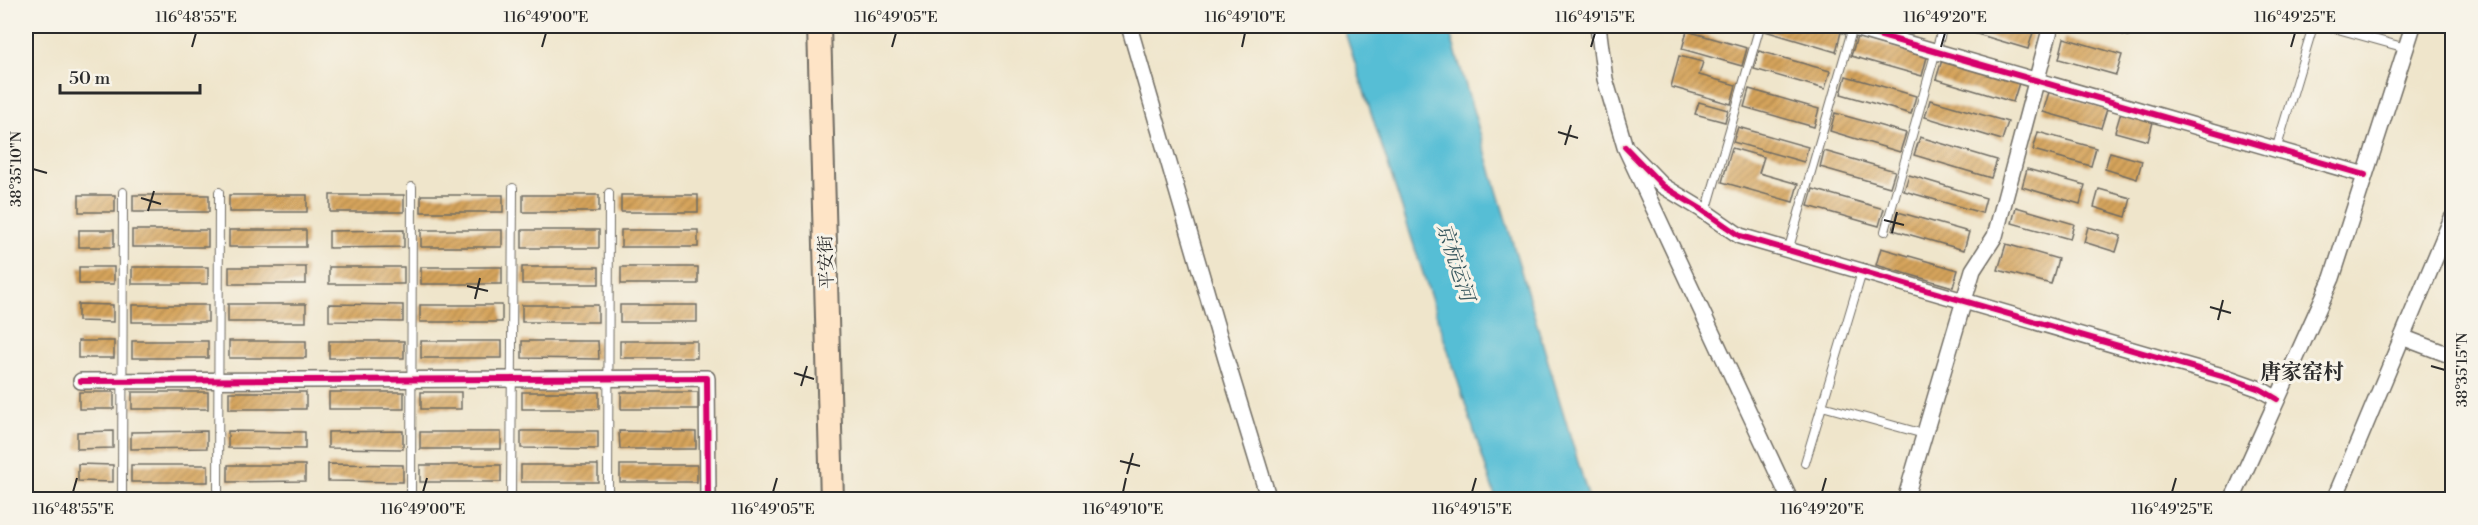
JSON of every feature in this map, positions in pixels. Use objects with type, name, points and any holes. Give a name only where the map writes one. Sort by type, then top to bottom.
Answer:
[{"type":"street","name":"平安街","points":[[819,26],[832,500]]},
{"type":"street","points":[[1129,26],[1269,500]]},
{"type":"street","points":[[1598,26],[1605,80],[1625,147],[1790,500]]},
{"type":"street","points":[[1851,26],[2365,175]]},
{"type":"street","points":[[1905,500],[1973,270],[1995,236],[2051,26]]},
{"type":"street","points":[[2232,500],[2332,278],[2413,26]]},
{"type":"street","points":[[1625,147],[1663,186],[1740,236],[2229,378],[2260,389],[2277,399]]},
{"type":"street","points":[[2334,500],[2452,218]]},
{"type":"street","points":[[2402,337],[2452,357]]},
{"type":"street","points":[[81,381],[707,378],[708,500]]},
{"type":"lane","points":[[1706,212],[1760,26]]},
{"type":"lane","points":[[1788,250],[1851,26]]},
{"type":"lane","points":[[1885,231],[1943,26]]},
{"type":"lane","points":[[2276,150],[2313,26]]},
{"type":"lane","points":[[2327,26],[2406,48]]},
{"type":"lane","points":[[411,500],[412,187]]},
{"type":"lane","points":[[511,500],[513,188]]},
{"type":"lane","points":[[122,500],[123,192]]},
{"type":"lane","points":[[218,500],[219,192]]},
{"type":"lane","points":[[608,500],[609,193]]},
{"type":"lane","points":[[1805,463],[1862,272]]},
{"type":"lane","points":[[1822,406],[1924,434]]},
{"type":"water","name":"京杭运河","points":[[1343,26],[1448,26],[1589,499],[1496,499]]},
{"type":"building","points":[[1767,26],[1818,26],[1841,32],[1836,52],[1765,31]]},
{"type":"building","points":[[1950,26],[2021,26],[2034,29],[2028,49]]},
{"type":"building","points":[[2094,26],[2131,26],[2128,36]]},
{"type":"building","points":[[1687,31],[1747,48],[1742,66],[1682,49]]},
{"type":"building","points":[[1857,37],[1927,57],[1922,76],[1851,56]]},
{"type":"building","points":[[2064,38],[2122,55],[2116,75],[2059,59]]},
{"type":"building","points":[[1759,51],[1830,71],[1825,89],[1754,69]]},
{"type":"building","points":[[1679,56],[1703,62],[1699,75],[1736,85],[1731,104],[1671,87]]},
{"type":"building","points":[[1942,60],[2019,83],[2013,102],[1936,79]]},
{"type":"building","points":[[1846,76],[1916,96],[1911,114],[1841,94]]},
{"type":"building","points":[[1749,89],[1819,109],[1814,127],[1744,107]]},
{"type":"building","points":[[2049,92],[2107,109],[2101,128],[2043,112]]},
{"type":"building","points":[[1930,100],[2008,122],[2002,140],[1925,117]]},
{"type":"building","points":[[1699,102],[1728,110],[1725,122],[1695,114]]},
{"type":"building","points":[[2121,112],[2153,122],[2148,141],[2115,132]]},
{"type":"building","points":[[1835,113],[1906,133],[1900,152],[1830,131]]},
{"type":"building","points":[[1738,127],[1808,147],[1804,162],[1733,142]]},
{"type":"building","points":[[2038,132],[2096,148],[2091,166],[2033,150]]},
{"type":"building","points":[[1920,137],[1997,160],[1991,178],[1914,155]]},
{"type":"building","points":[[1732,148],[1764,157],[1759,173],[1798,184],[1793,202],[1722,182]]},
{"type":"building","points":[[1824,151],[1895,171],[1890,187],[1820,167]]},
{"type":"building","points":[[2110,152],[2142,161],[2137,179],[2105,169]]},
{"type":"building","points":[[2027,169],[2085,185],[2080,204],[2022,187]]},
{"type":"building","points":[[1909,175],[1986,198],[1982,213],[1904,191]]},
{"type":"building","points":[[1813,189],[1884,209],[1879,226],[1808,206]]},
{"type":"building","points":[[2099,189],[2131,198],[2126,217],[2094,207]]},
{"type":"building","points":[[79,195],[115,195],[115,212],[79,212]]},
{"type":"building","points":[[133,195],[209,195],[209,212],[133,212]]},
{"type":"building","points":[[229,195],[307,195],[307,212],[229,212]]},
{"type":"building","points":[[330,195],[404,195],[404,212],[330,212]]},
{"type":"building","points":[[421,195],[503,195],[503,212],[421,212]]},
{"type":"building","points":[[523,195],[599,195],[599,212],[523,212]]},
{"type":"building","points":[[621,195],[698,195],[698,212],[621,212]]},
{"type":"building","points":[[2016,207],[2074,224],[2070,239],[2012,223]]},
{"type":"building","points":[[1898,212],[1969,232],[1964,250],[1893,230]]},
{"type":"building","points":[[2088,227],[2121,236],[2116,252],[2084,242]]},
{"type":"building","points":[[79,230],[114,230],[114,247],[79,247]]},
{"type":"building","points":[[132,230],[208,230],[208,247],[132,247]]},
{"type":"building","points":[[229,230],[306,230],[306,247],[229,247]]},
{"type":"building","points":[[404,230],[404,247],[329,248],[329,231]]},
{"type":"building","points":[[421,230],[502,230],[502,247],[421,247]]},
{"type":"building","points":[[522,230],[599,230],[599,248],[522,248]]},
{"type":"building","points":[[621,230],[698,230],[698,247],[621,247]]},
{"type":"building","points":[[2006,244],[2058,259],[2051,284],[1998,270]]},
{"type":"building","points":[[1881,248],[1958,270],[1953,287],[1876,265]]},
{"type":"building","points":[[79,267],[114,267],[114,284],[79,284]]},
{"type":"building","points":[[132,267],[208,267],[208,284],[132,284]]},
{"type":"building","points":[[229,267],[306,267],[306,284],[229,284]]},
{"type":"building","points":[[329,267],[404,267],[404,284],[329,284]]},
{"type":"building","points":[[421,267],[502,267],[502,284],[421,284]]},
{"type":"building","points":[[522,267],[599,267],[599,284],[522,284]]},
{"type":"building","points":[[621,267],[698,267],[698,284],[621,284]]},
{"type":"building","points":[[78,304],[113,305],[113,322],[78,321]]},
{"type":"building","points":[[228,304],[306,304],[306,322],[228,322]]},
{"type":"building","points":[[329,304],[403,305],[403,322],[329,321]]},
{"type":"building","points":[[132,305],[208,305],[208,322],[132,322]]},
{"type":"building","points":[[420,305],[502,305],[502,322],[420,322]]},
{"type":"building","points":[[522,305],[598,305],[598,322],[522,322]]},
{"type":"building","points":[[620,305],[697,305],[697,322],[620,322]]},
{"type":"building","points":[[78,341],[114,341],[114,358],[78,358]]},
{"type":"building","points":[[132,341],[208,341],[208,358],[132,358]]},
{"type":"building","points":[[229,341],[306,341],[306,358],[229,358]]},
{"type":"building","points":[[329,341],[404,341],[404,358],[329,358]]},
{"type":"building","points":[[421,341],[502,341],[502,358],[421,358]]},
{"type":"building","points":[[522,341],[598,341],[599,359],[522,358]]},
{"type":"building","points":[[620,341],[697,341],[697,358],[620,358]]},
{"type":"building","points":[[79,392],[114,392],[114,409],[79,409]]},
{"type":"building","points":[[132,392],[208,392],[208,409],[132,409]]},
{"type":"building","points":[[229,392],[306,392],[306,409],[229,409]]},
{"type":"building","points":[[329,392],[404,392],[404,409],[329,409]]},
{"type":"building","points":[[421,392],[461,392],[461,409],[421,409]]},
{"type":"building","points":[[522,392],[599,392],[599,409],[522,409]]},
{"type":"building","points":[[621,392],[698,392],[698,409],[621,409]]},
{"type":"building","points":[[113,431],[113,448],[77,449],[77,432]]},
{"type":"building","points":[[207,431],[207,448],[131,449],[131,432]]},
{"type":"building","points":[[228,431],[305,432],[305,449],[228,448]]},
{"type":"building","points":[[403,431],[403,449],[328,448],[328,432]]},
{"type":"building","points":[[521,431],[598,431],[598,449],[521,448]]},
{"type":"building","points":[[619,431],[696,432],[696,449],[620,449]]},
{"type":"building","points":[[420,432],[501,432],[501,449],[420,449]]},
{"type":"building","points":[[78,464],[113,465],[113,482],[78,481]]},
{"type":"building","points":[[328,464],[403,465],[403,482],[328,481]]},
{"type":"building","points":[[131,465],[208,465],[208,482],[131,482]]},
{"type":"building","points":[[228,465],[305,465],[305,481],[228,482]]},
{"type":"building","points":[[420,465],[501,465],[501,482],[420,482]]},
{"type":"building","points":[[521,465],[598,465],[598,482],[521,482]]},
{"type":"building","points":[[620,465],[697,465],[697,482],[620,482]]},
{"type":"cycle path","points":[[1847,26],[2365,175]]},
{"type":"cycle path","points":[[1625,147],[1663,186],[1740,236],[2229,378],[2260,389],[2277,399]]},
{"type":"cycle path","points":[[81,381],[707,378],[708,500]]},
{"type":"district","name":"唐家窑村","points":[[2302,372]]}]
